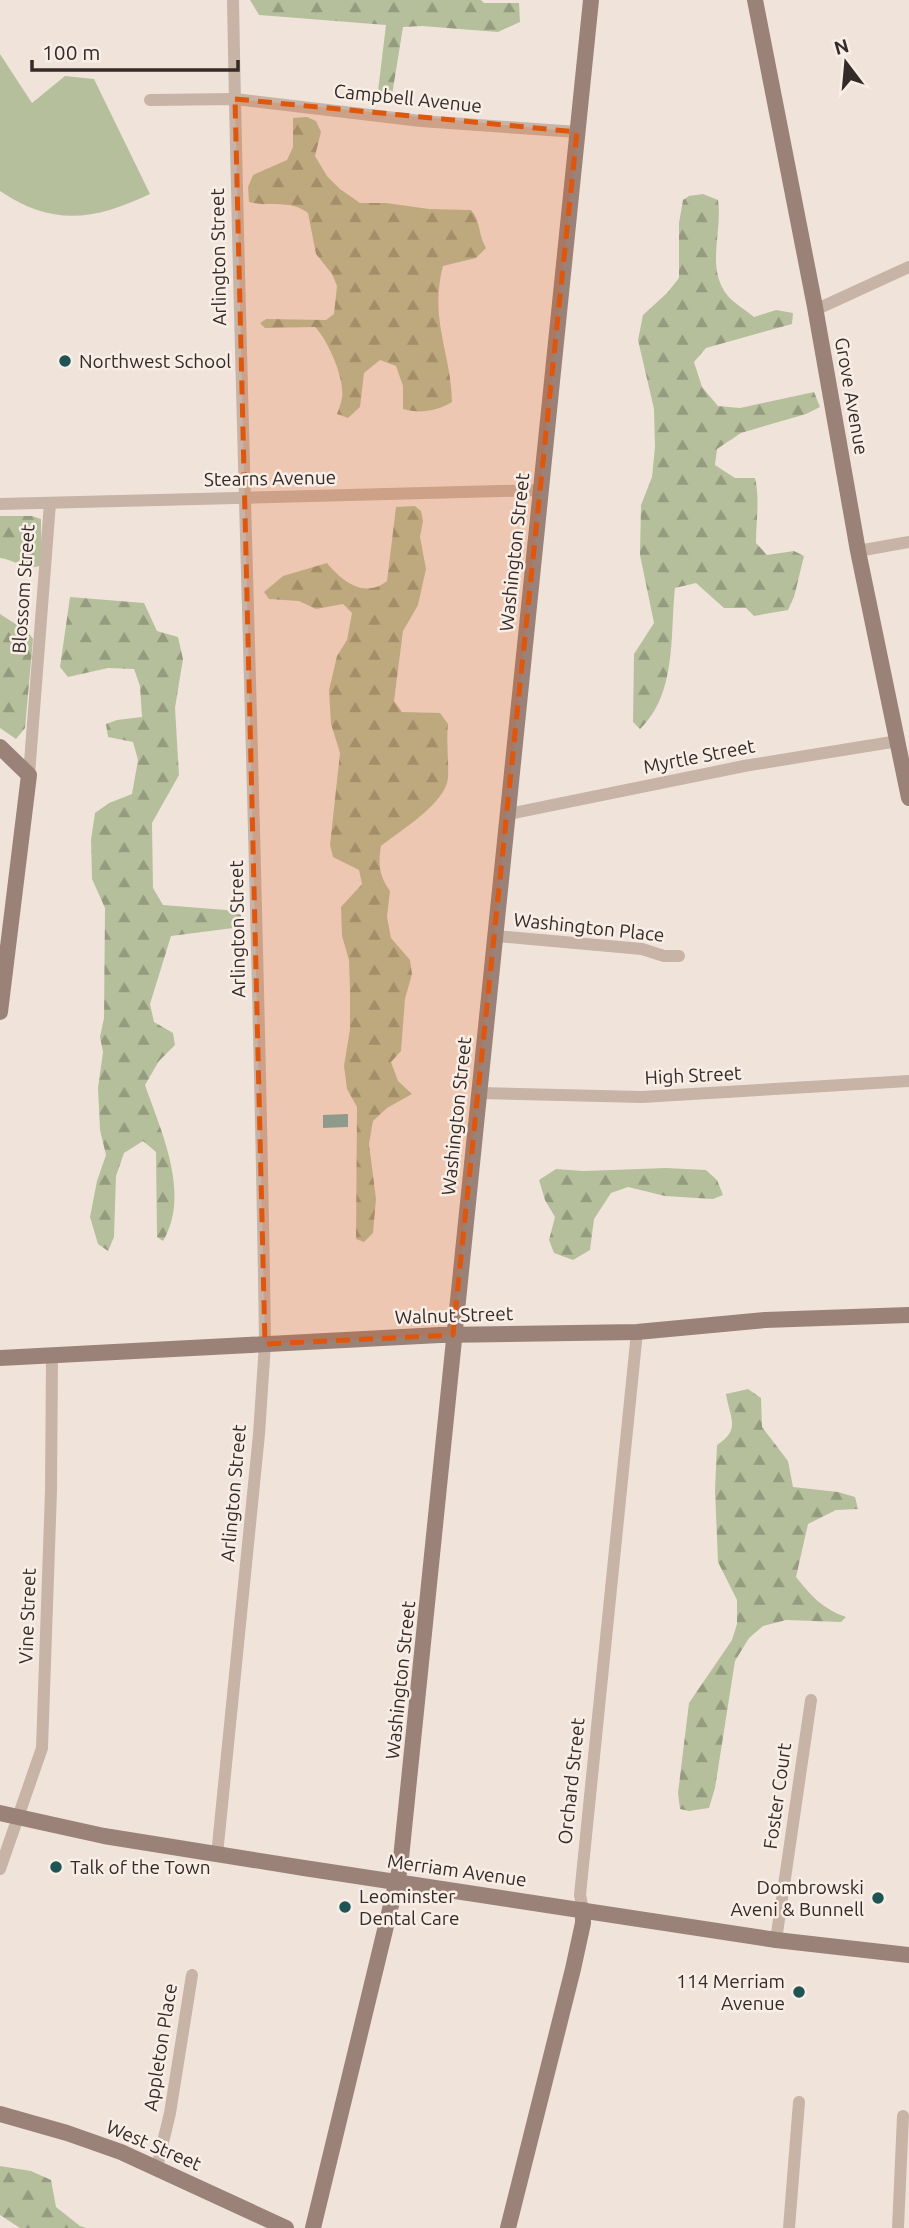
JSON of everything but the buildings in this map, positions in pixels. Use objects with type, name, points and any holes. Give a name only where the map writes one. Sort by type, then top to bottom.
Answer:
[{"type":"street","name":"Arlington Street","points":[[217,1855],[259,1434],[265,1344],[233,0]]},
{"type":"street","name":"Washington Street","points":[[313,2228],[398,1883],[445,1446],[453,1335],[509,814],[591,0]]},
{"type":"street","name":"Grove Avenue","points":[[755,0],[816,310],[858,551],[909,799]]},
{"type":"street","name":"Campbell Avenue","points":[[150,100],[235,99],[421,121],[577,132]]},
{"type":"street","points":[[816,310],[909,267]]},
{"type":"street","name":"Stearns Avenue","points":[[0,504],[542,490]]},
{"type":"street","name":"Blossom Street","points":[[0,1012],[7,911],[30,775],[51,503]]},
{"type":"street","points":[[858,551],[909,542]]},
{"type":"street","name":"Myrtle Street","points":[[509,814],[744,766],[898,741]]},
{"type":"street","points":[[0,747],[30,775]]},
{"type":"street","name":"Washington Place","points":[[496,936],[679,956]]},
{"type":"street","name":"High Street","points":[[480,1093],[642,1097],[909,1081]]},
{"type":"street","name":"Walnut Street","points":[[0,1358],[453,1335],[636,1332],[765,1321],[909,1315]]},
{"type":"street","name":"Orchard Street","points":[[508,2228],[583,1923],[580,1895],[636,1332]]},
{"type":"street","name":"Vine Street","points":[[0,1870],[42,1748],[51,1491],[52,1357]]},
{"type":"street","name":"Foster Court","points":[[776,1940],[811,1700]]},
{"type":"street","name":"Merriam Avenue","points":[[0,1814],[217,1855],[776,1940],[909,1955]]},
{"type":"street","name":"Appleton Place","points":[[157,2167],[170,2113],[192,1975]]},
{"type":"street","points":[[789,2228],[799,2102]]},
{"type":"street","name":"West Street","points":[[0,2114],[91,2141],[157,2167],[286,2228]]},
{"type":"street","points":[[898,2228],[904,2116]]},
{"type":"highlighted area","points":[[235,99],[577,132],[453,1335],[265,1344]]},
{"type":"green space","points":[[250,0],[481,0],[484,3],[519,3],[520,22],[498,32],[403,27],[392,95],[387,99],[378,91],[386,25],[259,15]]},
{"type":"green space","points":[[0,54],[32,103],[65,76],[94,79],[150,194],[111,210],[74,216],[38,210],[19,203],[0,191]]},
{"type":"green space","points":[[307,117],[316,121],[321,132],[315,156],[327,176],[360,203],[471,210],[476,219],[486,248],[476,258],[443,266],[439,285],[439,319],[451,384],[452,402],[446,405],[422,411],[403,409],[403,386],[396,366],[380,360],[364,373],[360,407],[348,418],[337,414],[342,398],[341,381],[330,350],[315,327],[265,328],[260,323],[266,319],[326,320],[334,314],[337,286],[332,274],[316,254],[308,213],[294,206],[249,202],[248,187],[253,175],[287,160],[293,147],[293,118]]},
{"type":"green space","points":[[703,194],[718,200],[717,274],[728,296],[754,317],[776,310],[793,313],[792,324],[706,348],[694,362],[702,387],[718,406],[740,408],[814,392],[820,407],[806,414],[741,433],[717,449],[715,465],[735,478],[755,478],[758,502],[756,543],[767,555],[794,551],[804,556],[788,610],[754,616],[746,608],[724,608],[696,583],[675,588],[670,663],[666,681],[652,715],[640,729],[633,722],[634,654],[654,623],[640,555],[641,505],[652,477],[655,447],[654,409],[638,340],[643,315],[679,278],[679,223],[683,200],[689,196]]},
{"type":"green space","points":[[415,506],[421,511],[423,521],[420,537],[426,569],[418,605],[403,631],[394,701],[402,712],[440,713],[448,724],[448,778],[431,807],[381,846],[380,870],[390,891],[387,917],[391,938],[410,960],[412,974],[405,999],[401,1051],[391,1062],[398,1081],[412,1094],[387,1108],[373,1121],[369,1144],[376,1199],[373,1233],[364,1242],[356,1239],[357,1107],[347,1089],[344,1066],[350,1029],[350,991],[349,960],[342,936],[341,907],[362,884],[359,870],[333,857],[330,845],[340,753],[331,724],[329,690],[337,656],[347,640],[352,613],[343,604],[316,609],[299,601],[269,599],[264,592],[283,576],[327,563],[339,576],[354,586],[370,588],[387,581],[396,507]]},
{"type":"green space","points":[[0,516],[32,516],[41,519],[41,565],[31,567],[0,558]]},
{"type":"green space","points":[[70,597],[144,603],[157,631],[178,637],[183,659],[175,708],[179,775],[152,823],[153,888],[163,905],[226,910],[241,915],[241,927],[171,936],[150,1004],[154,1022],[173,1033],[175,1045],[159,1061],[145,1085],[165,1142],[174,1183],[171,1223],[163,1241],[157,1237],[156,1152],[143,1141],[124,1153],[116,1176],[114,1237],[108,1251],[98,1244],[90,1217],[97,1181],[106,1155],[100,1130],[98,1088],[103,1052],[100,1037],[104,1018],[105,908],[92,879],[91,840],[95,813],[109,803],[132,794],[138,760],[133,742],[108,737],[106,724],[142,717],[140,686],[134,669],[108,668],[68,677],[60,667]]},
{"type":"green space","points":[[0,614],[28,632],[33,639],[25,728],[16,739],[0,728]]},
{"type":"green space","points":[[666,1168],[706,1170],[717,1180],[723,1195],[713,1199],[665,1196],[628,1187],[611,1193],[594,1219],[590,1250],[573,1260],[554,1253],[549,1240],[555,1217],[545,1200],[539,1180],[556,1169],[583,1171]]},
{"type":"green space","points":[[748,1389],[761,1398],[762,1427],[788,1461],[793,1487],[838,1492],[855,1497],[858,1509],[836,1510],[808,1524],[796,1577],[818,1601],[846,1617],[841,1622],[786,1620],[763,1626],[749,1638],[735,1661],[715,1788],[709,1808],[689,1811],[680,1809],[678,1793],[689,1703],[732,1640],[737,1624],[737,1600],[718,1562],[715,1490],[717,1445],[729,1434],[732,1423],[726,1394]]},
{"type":"green space","points":[[0,2166],[31,2171],[51,2180],[56,2207],[80,2226],[87,2228],[20,2228],[0,2215]]},
{"type":"water","points":[[348,1114],[348,1127],[323,1128],[323,1115]]},
{"type":"place","name":"Northwest School","points":[[65,361]]},
{"type":"place","name":"Talk of the Town","points":[[56,1867]]},
{"type":"place","name":"Dombrowski Aveni & Bunnell","points":[[878,1898]]},
{"type":"place","name":"Leominster Dental Care","points":[[345,1907]]},
{"type":"place","name":"114 Merriam Avenue","points":[[799,1992]]}]
